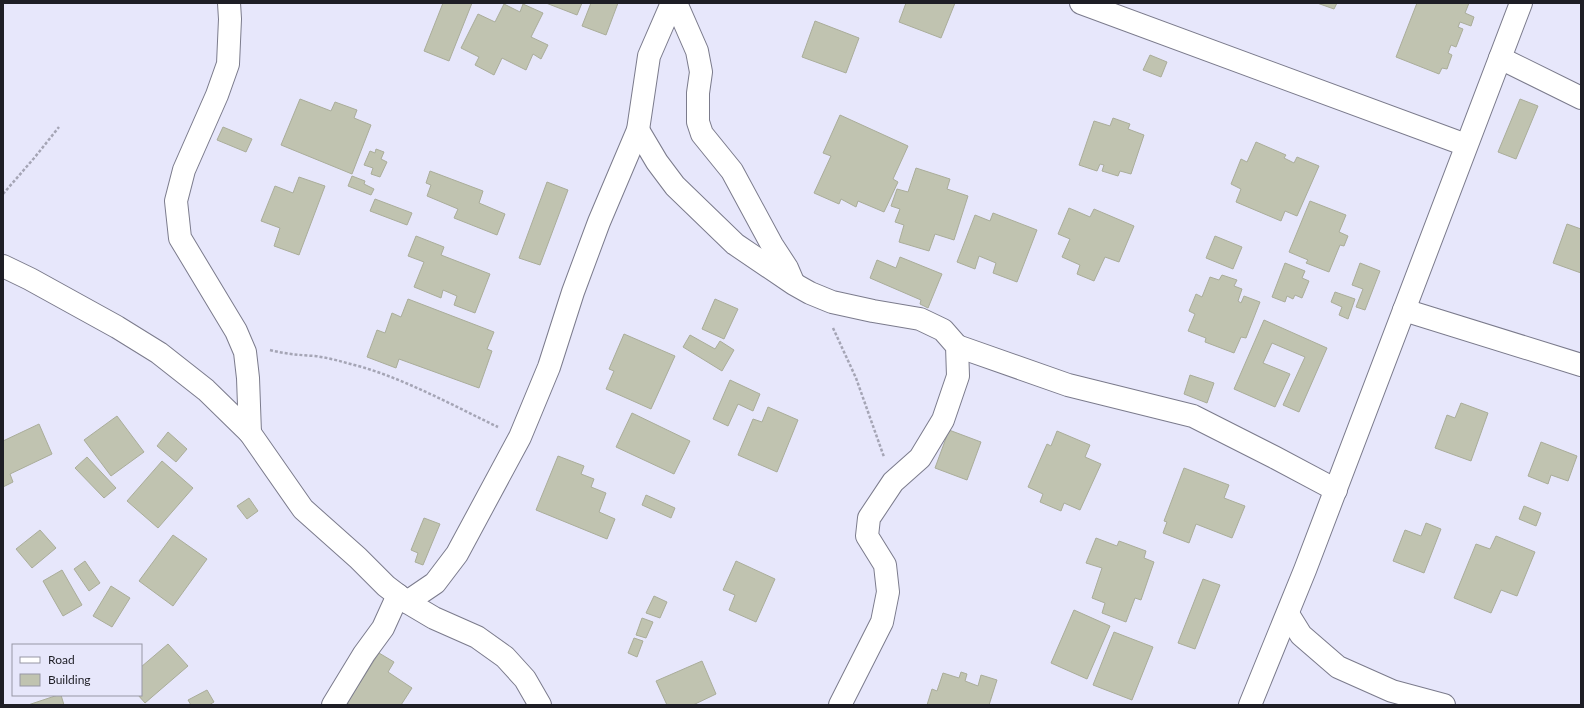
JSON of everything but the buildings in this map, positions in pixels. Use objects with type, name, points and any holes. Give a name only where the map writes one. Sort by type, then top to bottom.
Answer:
[{"type":"street","points":[[229,3],[230,19],[228,64],[217,95],[184,170],[176,201],[180,238],[236,331],[245,352],[248,378],[250,433]]},
{"type":"street","points":[[333,705],[364,654],[402,599],[436,583],[457,554],[520,438],[549,367],[573,292],[599,222],[638,130],[649,56],[672,3]]},
{"type":"street","points":[[676,3],[697,51],[701,72],[698,93],[698,122],[702,134],[732,172],[772,245],[787,268],[794,284]]},
{"type":"street","points":[[1081,3],[1466,145]]},
{"type":"street","points":[[1250,705],[1288,614],[1336,490],[1521,3]]},
{"type":"street","points":[[1500,58],[1581,98]]},
{"type":"street","points":[[638,130],[657,162],[675,186],[735,244],[794,284],[832,302],[920,319],[943,330],[957,346],[1068,385],[1193,416],[1336,490]]},
{"type":"street","points":[[3,266],[118,327],[159,353],[206,390],[250,433],[303,509],[402,599],[434,618],[476,637],[504,657],[525,679],[540,705]]},
{"type":"street","points":[[1404,310],[1581,365]]},
{"type":"street","points":[[840,705],[882,622],[888,592],[885,565],[867,536],[870,518],[893,482],[920,458],[943,420],[958,376],[957,346]]},
{"type":"street","points":[[1288,614],[1301,635],[1338,667],[1392,691],[1444,705]]},
{"type":"path","points":[[3,194],[59,127]]},
{"type":"path","points":[[820,297],[856,378],[893,482]]},
{"type":"path","points":[[242,344],[284,354],[315,356],[364,368],[402,381],[520,438]]}]
